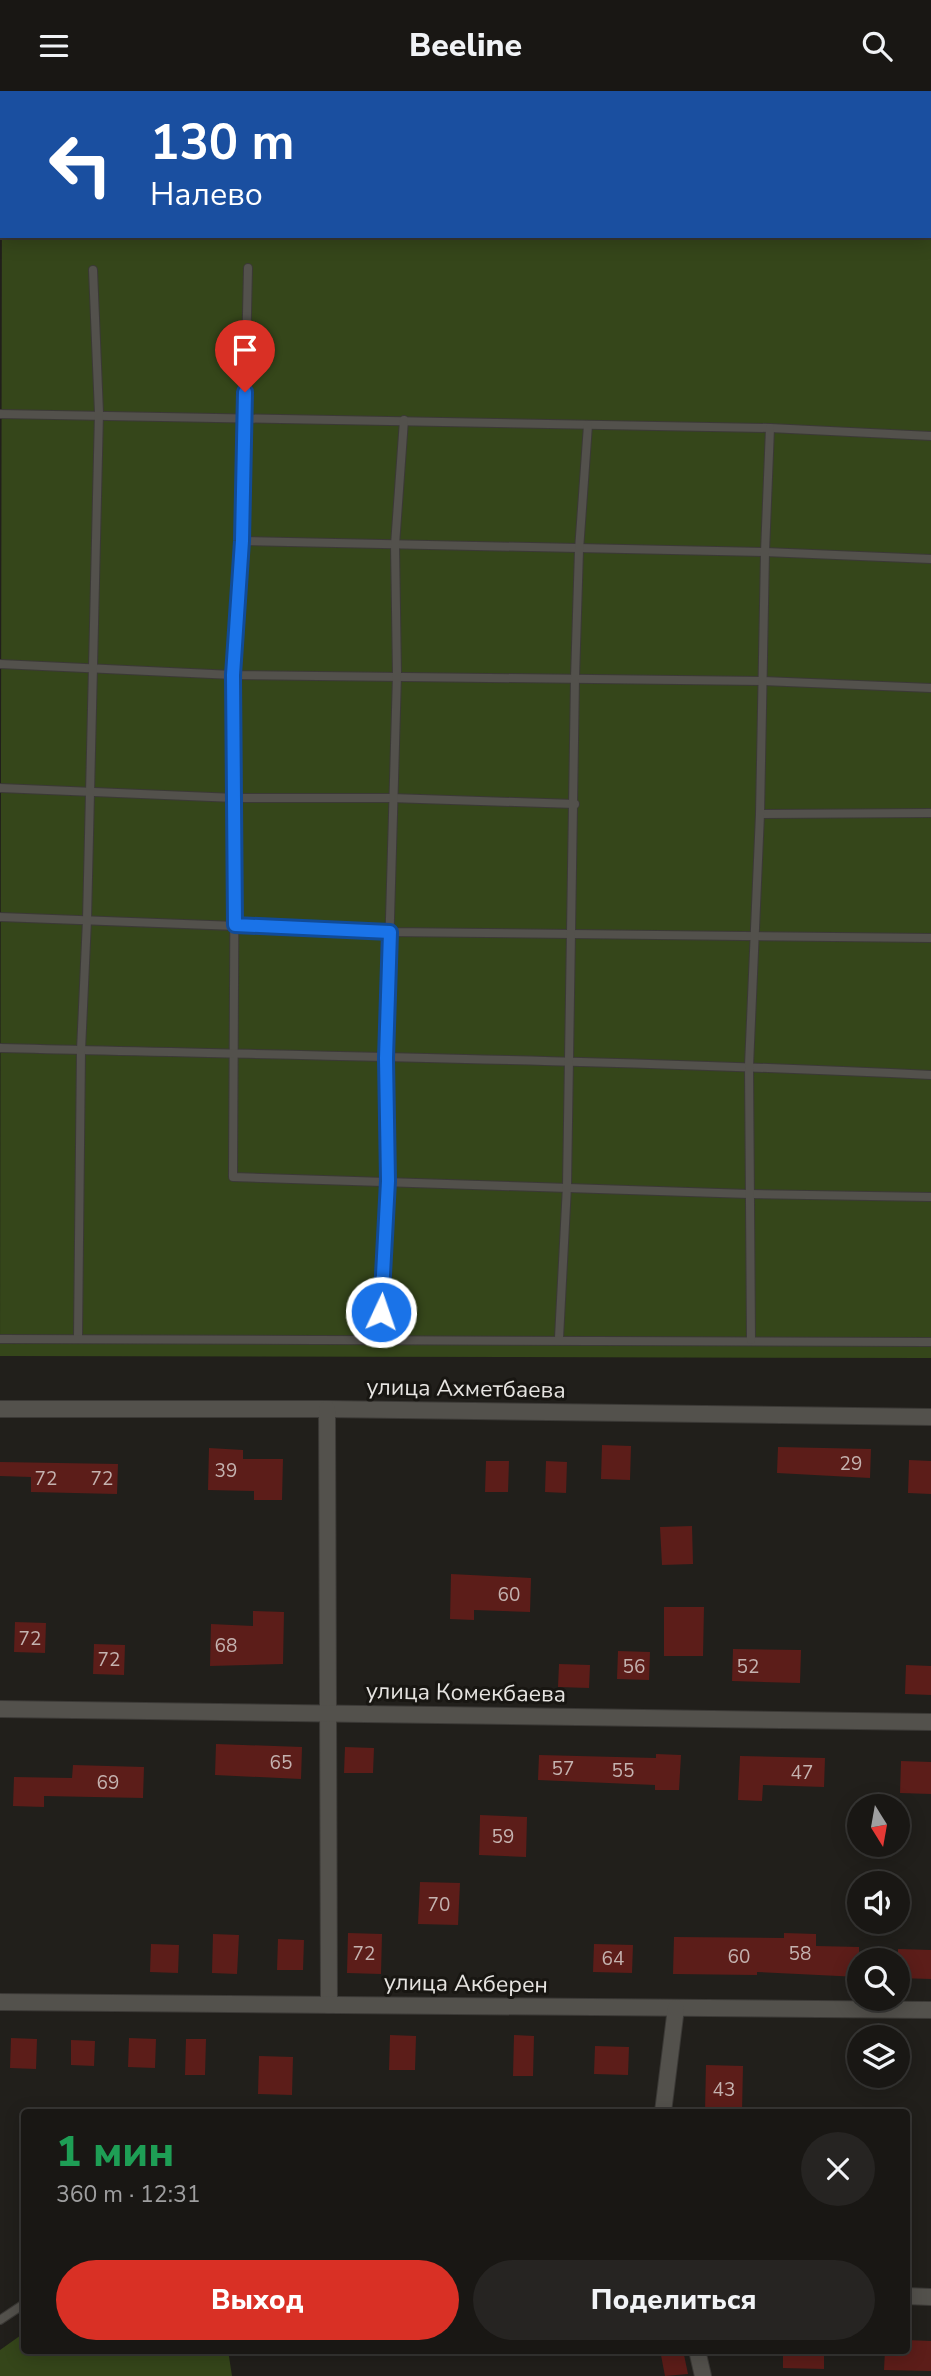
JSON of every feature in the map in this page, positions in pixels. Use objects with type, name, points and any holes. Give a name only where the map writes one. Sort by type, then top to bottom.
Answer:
[{"type":"street","name":"улица Ахметбаева","points":[[0,1409],[327,1409],[931,1417]]},
{"type":"street","points":[[327,1409],[329,2005]]},
{"type":"street","name":"улица Комекбаева","points":[[0,1709],[931,1722]]},
{"type":"street","name":"улица Акберен","points":[[0,2002],[931,2010]]},
{"type":"street","points":[[663,2109],[676,2008]]},
{"type":"street","points":[[910,2296],[931,2297]]},
{"type":"street","points":[[698,2354],[703,2376]]},
{"type":"lane","points":[[248,268],[242,541],[233,675],[233,1177],[749,1194],[931,1196]]},
{"type":"lane","points":[[78,1337],[81,1050],[87,920],[99,413],[93,269]]},
{"type":"lane","points":[[0,414],[99,413],[770,428],[931,436]]},
{"type":"lane","points":[[379,1338],[388,1181],[386,1058],[391,798],[397,675],[395,545],[404,420]]},
{"type":"lane","points":[[559,1339],[567,1186],[579,550],[589,425]]},
{"type":"lane","points":[[751,1340],[749,1066],[760,814],[770,428]]},
{"type":"lane","points":[[242,541],[765,552],[931,559]]},
{"type":"lane","points":[[0,664],[233,675],[763,681],[931,688]]},
{"type":"lane","points":[[0,788],[235,798],[391,798],[575,804]]},
{"type":"lane","points":[[760,814],[931,813]]},
{"type":"lane","points":[[0,917],[390,932],[931,938]]},
{"type":"lane","points":[[0,1048],[386,1058],[568,1059],[931,1075]]},
{"type":"lane","points":[[0,1339],[78,1337],[931,1342]]},
{"type":"lane","points":[[0,2320],[21,2306]]},
{"type":"green space","points":[[2,238],[931,238],[931,1358],[0,1356]]},
{"type":"green space","points":[[21,2335],[21,2354],[229,2354],[232,2376],[0,2376],[0,2350]]},
{"type":"building","points":[[602,1445],[631,1446],[630,1480],[601,1479]]},
{"type":"building","points":[[778,1447],[871,1449],[870,1478],[777,1473]]},
{"type":"building","points":[[209,1448],[243,1450],[243,1459],[283,1459],[282,1500],[254,1500],[254,1491],[208,1490]]},
{"type":"building","points":[[909,1460],[931,1461],[931,1494],[908,1493]]},
{"type":"building","points":[[486,1461],[509,1461],[508,1492],[485,1492]]},
{"type":"building","points":[[546,1461],[567,1462],[566,1493],[545,1492]]},
{"type":"building","points":[[0,1462],[118,1464],[117,1494],[31,1492],[31,1477],[0,1476]]},
{"type":"building","points":[[692,1526],[693,1564],[662,1565],[660,1527]]},
{"type":"building","points":[[451,1574],[531,1578],[530,1612],[474,1610],[474,1620],[450,1619]]},
{"type":"building","points":[[664,1607],[704,1607],[703,1656],[664,1656]]},
{"type":"building","points":[[253,1611],[284,1612],[283,1664],[210,1666],[211,1624],[253,1626]]},
{"type":"building","points":[[15,1622],[46,1623],[45,1653],[14,1652]]},
{"type":"building","points":[[94,1644],[125,1645],[124,1675],[93,1674]]},
{"type":"building","points":[[733,1649],[801,1650],[800,1683],[732,1681]]},
{"type":"building","points":[[618,1651],[650,1652],[649,1680],[617,1679]]},
{"type":"building","points":[[559,1664],[590,1665],[589,1688],[558,1687]]},
{"type":"building","points":[[906,1665],[931,1666],[931,1695],[905,1694]]},
{"type":"building","points":[[216,1744],[302,1747],[301,1779],[215,1775]]},
{"type":"building","points":[[345,1747],[374,1748],[373,1773],[344,1773]]},
{"type":"building","points":[[656,1754],[681,1755],[679,1790],[655,1790],[655,1785],[538,1780],[539,1755],[656,1758]]},
{"type":"building","points":[[740,1756],[825,1758],[824,1787],[763,1785],[762,1801],[738,1800]]},
{"type":"building","points":[[901,1761],[931,1762],[931,1794],[900,1793]]},
{"type":"building","points":[[73,1765],[144,1767],[143,1798],[44,1796],[44,1807],[13,1806],[14,1777],[72,1778]]},
{"type":"building","points":[[480,1815],[527,1817],[526,1857],[479,1855]]},
{"type":"building","points":[[420,1882],[460,1883],[458,1925],[418,1924]]},
{"type":"building","points":[[348,1933],[382,1934],[381,1974],[347,1973]]},
{"type":"building","points":[[784,1933],[816,1934],[816,1946],[859,1948],[847,1948],[847,1976],[757,1972],[757,1975],[673,1974],[674,1937],[784,1938]]},
{"type":"building","points":[[213,1934],[239,1935],[237,1974],[212,1973]]},
{"type":"building","points":[[278,1939],[304,1940],[303,1970],[277,1970]]},
{"type":"building","points":[[151,1944],[179,1945],[178,1973],[150,1972]]},
{"type":"building","points":[[594,1944],[633,1945],[632,1973],[593,1972]]},
{"type":"building","points":[[910,1949],[931,1950],[931,1979],[910,1978]]},
{"type":"building","points":[[390,2035],[416,2036],[415,2070],[389,2070]]},
{"type":"building","points":[[514,2035],[534,2036],[533,2076],[513,2076]]},
{"type":"building","points":[[11,2038],[37,2039],[36,2069],[10,2068]]},
{"type":"building","points":[[129,2038],[156,2039],[155,2068],[128,2067]]},
{"type":"building","points":[[186,2039],[206,2039],[205,2075],[185,2075]]},
{"type":"building","points":[[71,2040],[95,2041],[94,2066],[71,2065]]},
{"type":"building","points":[[595,2046],[629,2047],[628,2075],[594,2074]]},
{"type":"building","points":[[259,2056],[293,2057],[292,2095],[258,2094]]},
{"type":"building","points":[[706,2065],[743,2066],[742,2109],[705,2109]]},
{"type":"building","points":[[910,2340],[931,2341],[931,2371],[884,2370],[885,2354],[910,2354]]},
{"type":"building","points":[[661,2354],[684,2354],[688,2374],[665,2376]]},
{"type":"building","points":[[783,2354],[824,2354],[824,2369],[783,2368]]},
{"type":"route","points":[[245,392],[242,541],[233,675],[235,925],[390,932],[386,1058],[388,1181],[381,1312]]}]
